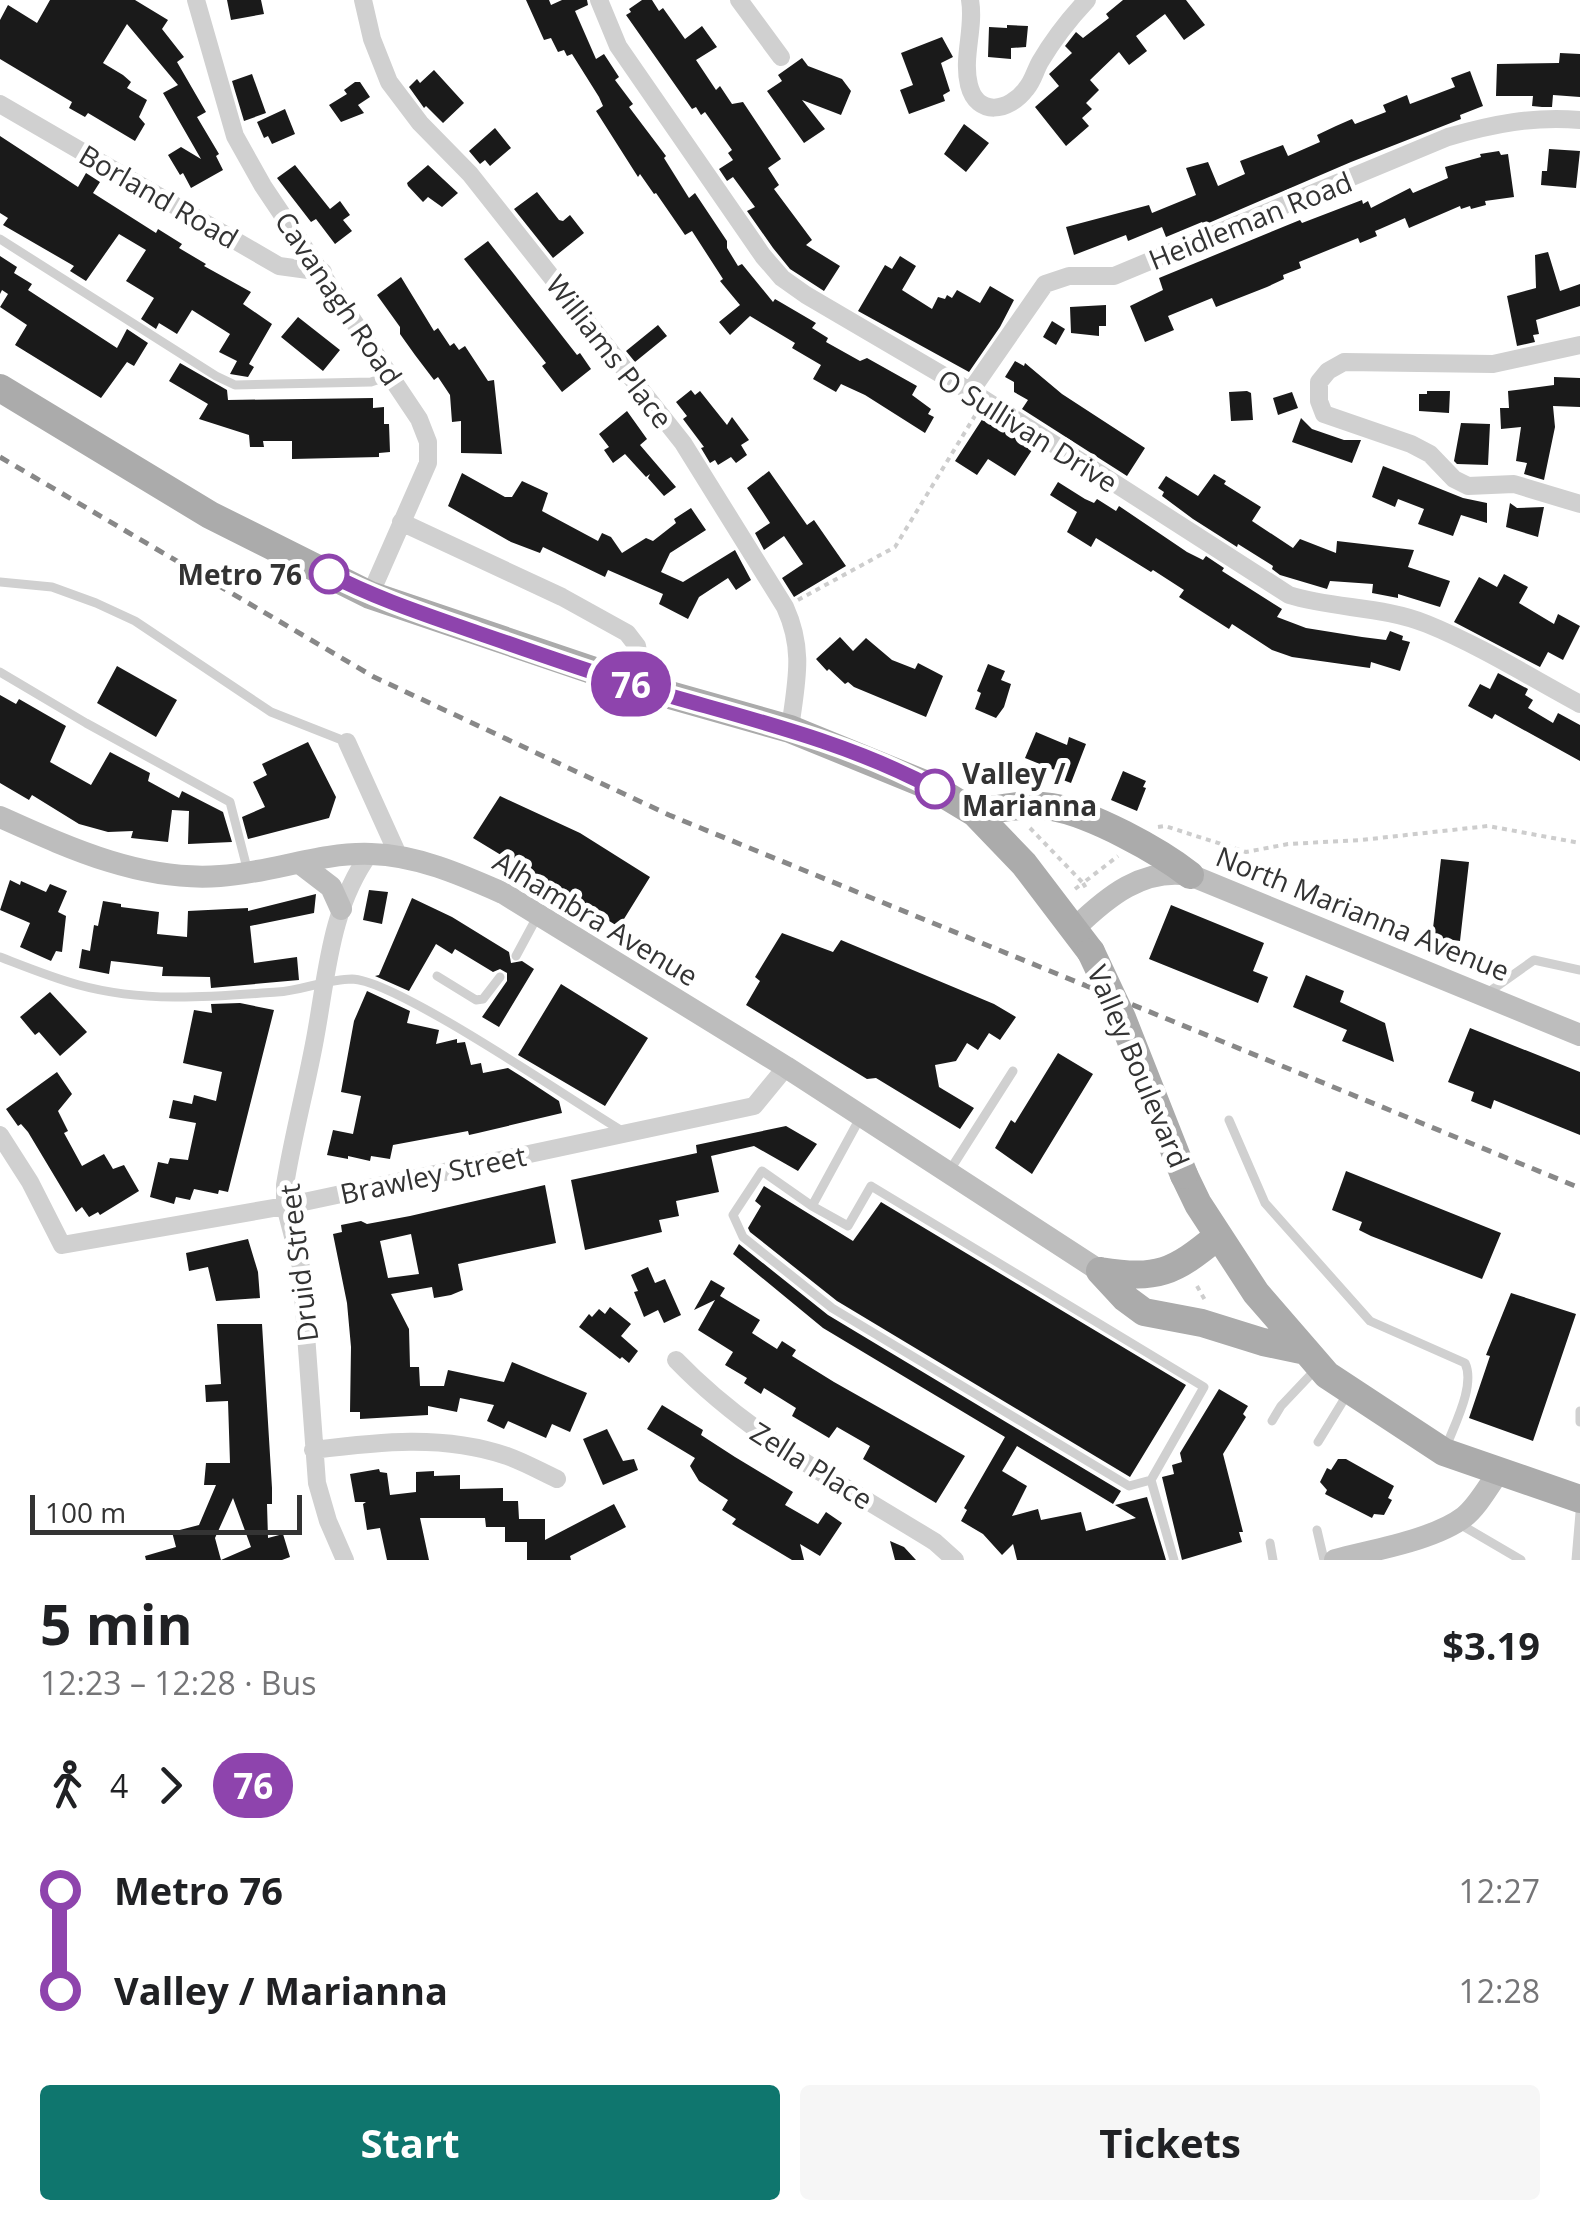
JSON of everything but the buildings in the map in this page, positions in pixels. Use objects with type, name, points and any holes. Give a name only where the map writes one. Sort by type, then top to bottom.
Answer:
[{"type":"main road","name":"Valley Boulevard","points":[[0,388],[210,515],[370,595],[645,688],[790,728],[932,787],[975,814],[1024,864],[1090,952],[1122,1018],[1184,1175],[1256,1293],[1312,1358],[1348,1392],[1444,1452],[1498,1474],[1580,1499]]},
{"type":"main road","points":[[975,814],[1018,806],[1053,808],[1162,853],[1190,874]]},
{"type":"main road","name":"Alhambra Avenue","points":[[0,817],[97,858],[175,875],[219,876],[370,854],[399,857],[459,874],[503,892],[786,1068],[1100,1271]]},
{"type":"main road","points":[[300,864],[331,886],[341,909]]},
{"type":"main road","name":"North Marianna Avenue","points":[[1075,928],[1098,906],[1137,880],[1162,872],[1190,874],[1580,1035]]},
{"type":"main road","points":[[1100,1271],[1152,1275],[1184,1265],[1218,1236]]},
{"type":"main road","points":[[1100,1271],[1144,1312],[1312,1358]]},
{"type":"main road","points":[[1335,1560],[1425,1535],[1456,1522],[1466,1516],[1498,1474]]},
{"type":"street","name":"Cavanagh Road","points":[[196,0],[235,136],[263,186],[392,376],[419,419],[428,442],[428,464],[370,595]]},
{"type":"street","name":"Williams Place","points":[[364,0],[372,39],[390,82],[420,123],[481,188],[683,444],[786,607],[797,632],[800,654],[790,728]]},
{"type":"street","name":"O Sullivan Drive","points":[[599,0],[618,46],[782,278],[978,396],[1289,595],[1311,602],[1387,612],[1427,624],[1580,704]]},
{"type":"street","points":[[739,0],[782,56]]},
{"type":"street","points":[[970,0],[973,18],[967,78],[972,96],[984,107],[1000,109],[1028,88],[1050,48],[1087,0]]},
{"type":"street","name":"Borland Road","points":[[0,104],[279,266],[323,272]]},
{"type":"street","name":"Heidleman Road","points":[[978,396],[1045,284],[1068,276],[1114,276],[1448,137],[1501,122],[1580,120]]},
{"type":"street","points":[[1580,345],[1493,364],[1344,362],[1319,382],[1324,414],[1411,444],[1430,454],[1468,486],[1514,484],[1580,504]]},
{"type":"street","points":[[401,522],[562,597],[627,633],[637,646],[645,688]]},
{"type":"street","points":[[347,742],[399,857]]},
{"type":"street","name":"Druid Street","points":[[344,1560],[317,1483],[301,1267],[285,1206],[290,1155],[316,1038],[322,985],[341,909],[356,873],[370,854]]},
{"type":"street","name":"Brawley Street","points":[[0,1135],[30,1182],[62,1246],[285,1206],[754,1106],[786,1068]]},
{"type":"street","name":"Zella Place","points":[[676,1360],[712,1398],[753,1430],[935,1542],[955,1560]]},
{"type":"street","points":[[313,1450],[386,1440],[466,1446],[508,1456],[556,1479]]},
{"type":"lane","points":[[0,239],[235,385],[372,382],[392,376]]},
{"type":"lane","points":[[0,582],[52,588],[96,602],[135,621],[270,712],[347,742]]},
{"type":"lane","points":[[0,672],[230,802],[248,872]]},
{"type":"lane","points":[[516,956],[538,914]]},
{"type":"lane","points":[[0,958],[80,986],[134,996],[188,998],[286,992],[353,979],[384,989],[431,1013],[625,1133]]},
{"type":"lane","points":[[1484,995],[1534,960],[1580,970]]},
{"type":"lane","points":[[438,976],[476,1000],[483,999],[500,977]]},
{"type":"lane","points":[[948,1172],[1013,1070]]},
{"type":"lane","points":[[812,1206],[861,1116]]},
{"type":"lane","points":[[1229,1120],[1265,1203],[1370,1321],[1464,1363],[1469,1372],[1467,1386],[1444,1452]]},
{"type":"lane","points":[[762,1171],[812,1206],[848,1226],[871,1186],[1204,1387],[1151,1480],[1129,1486],[832,1308],[743,1238],[733,1215],[762,1171]]},
{"type":"lane","points":[[1272,1422],[1312,1358]]},
{"type":"lane","points":[[1318,1442],[1348,1392]]},
{"type":"lane","points":[[1580,1411],[1580,1422]]},
{"type":"lane","points":[[1151,1480],[1174,1560]]},
{"type":"lane","points":[[1576,1560],[1580,1513]]},
{"type":"lane","points":[[1456,1522],[1520,1560]]},
{"type":"lane","points":[[1317,1530],[1324,1560]]},
{"type":"lane","points":[[1270,1544],[1274,1560]]},
{"type":"path","points":[[786,607],[895,547],[978,396]]},
{"type":"path","points":[[1020,818],[1088,890]]},
{"type":"path","points":[[1154,827],[1166,826],[1246,852],[1288,844],[1379,839],[1488,826],[1580,843]]},
{"type":"path","points":[[1075,890],[1127,849]]},
{"type":"path","points":[[1201,1292],[1206,1288]]},
{"type":"railway","points":[[0,457],[374,677],[669,815],[1580,1188]]},
{"type":"bus line","name":"76","points":[[329,574],[370,595],[552,658],[790,728],[935,789]]},
{"type":"place","name":"Metro 76","points":[[329,574]]},
{"type":"place","name":"Valley / Marianna","points":[[935,789]]}]
